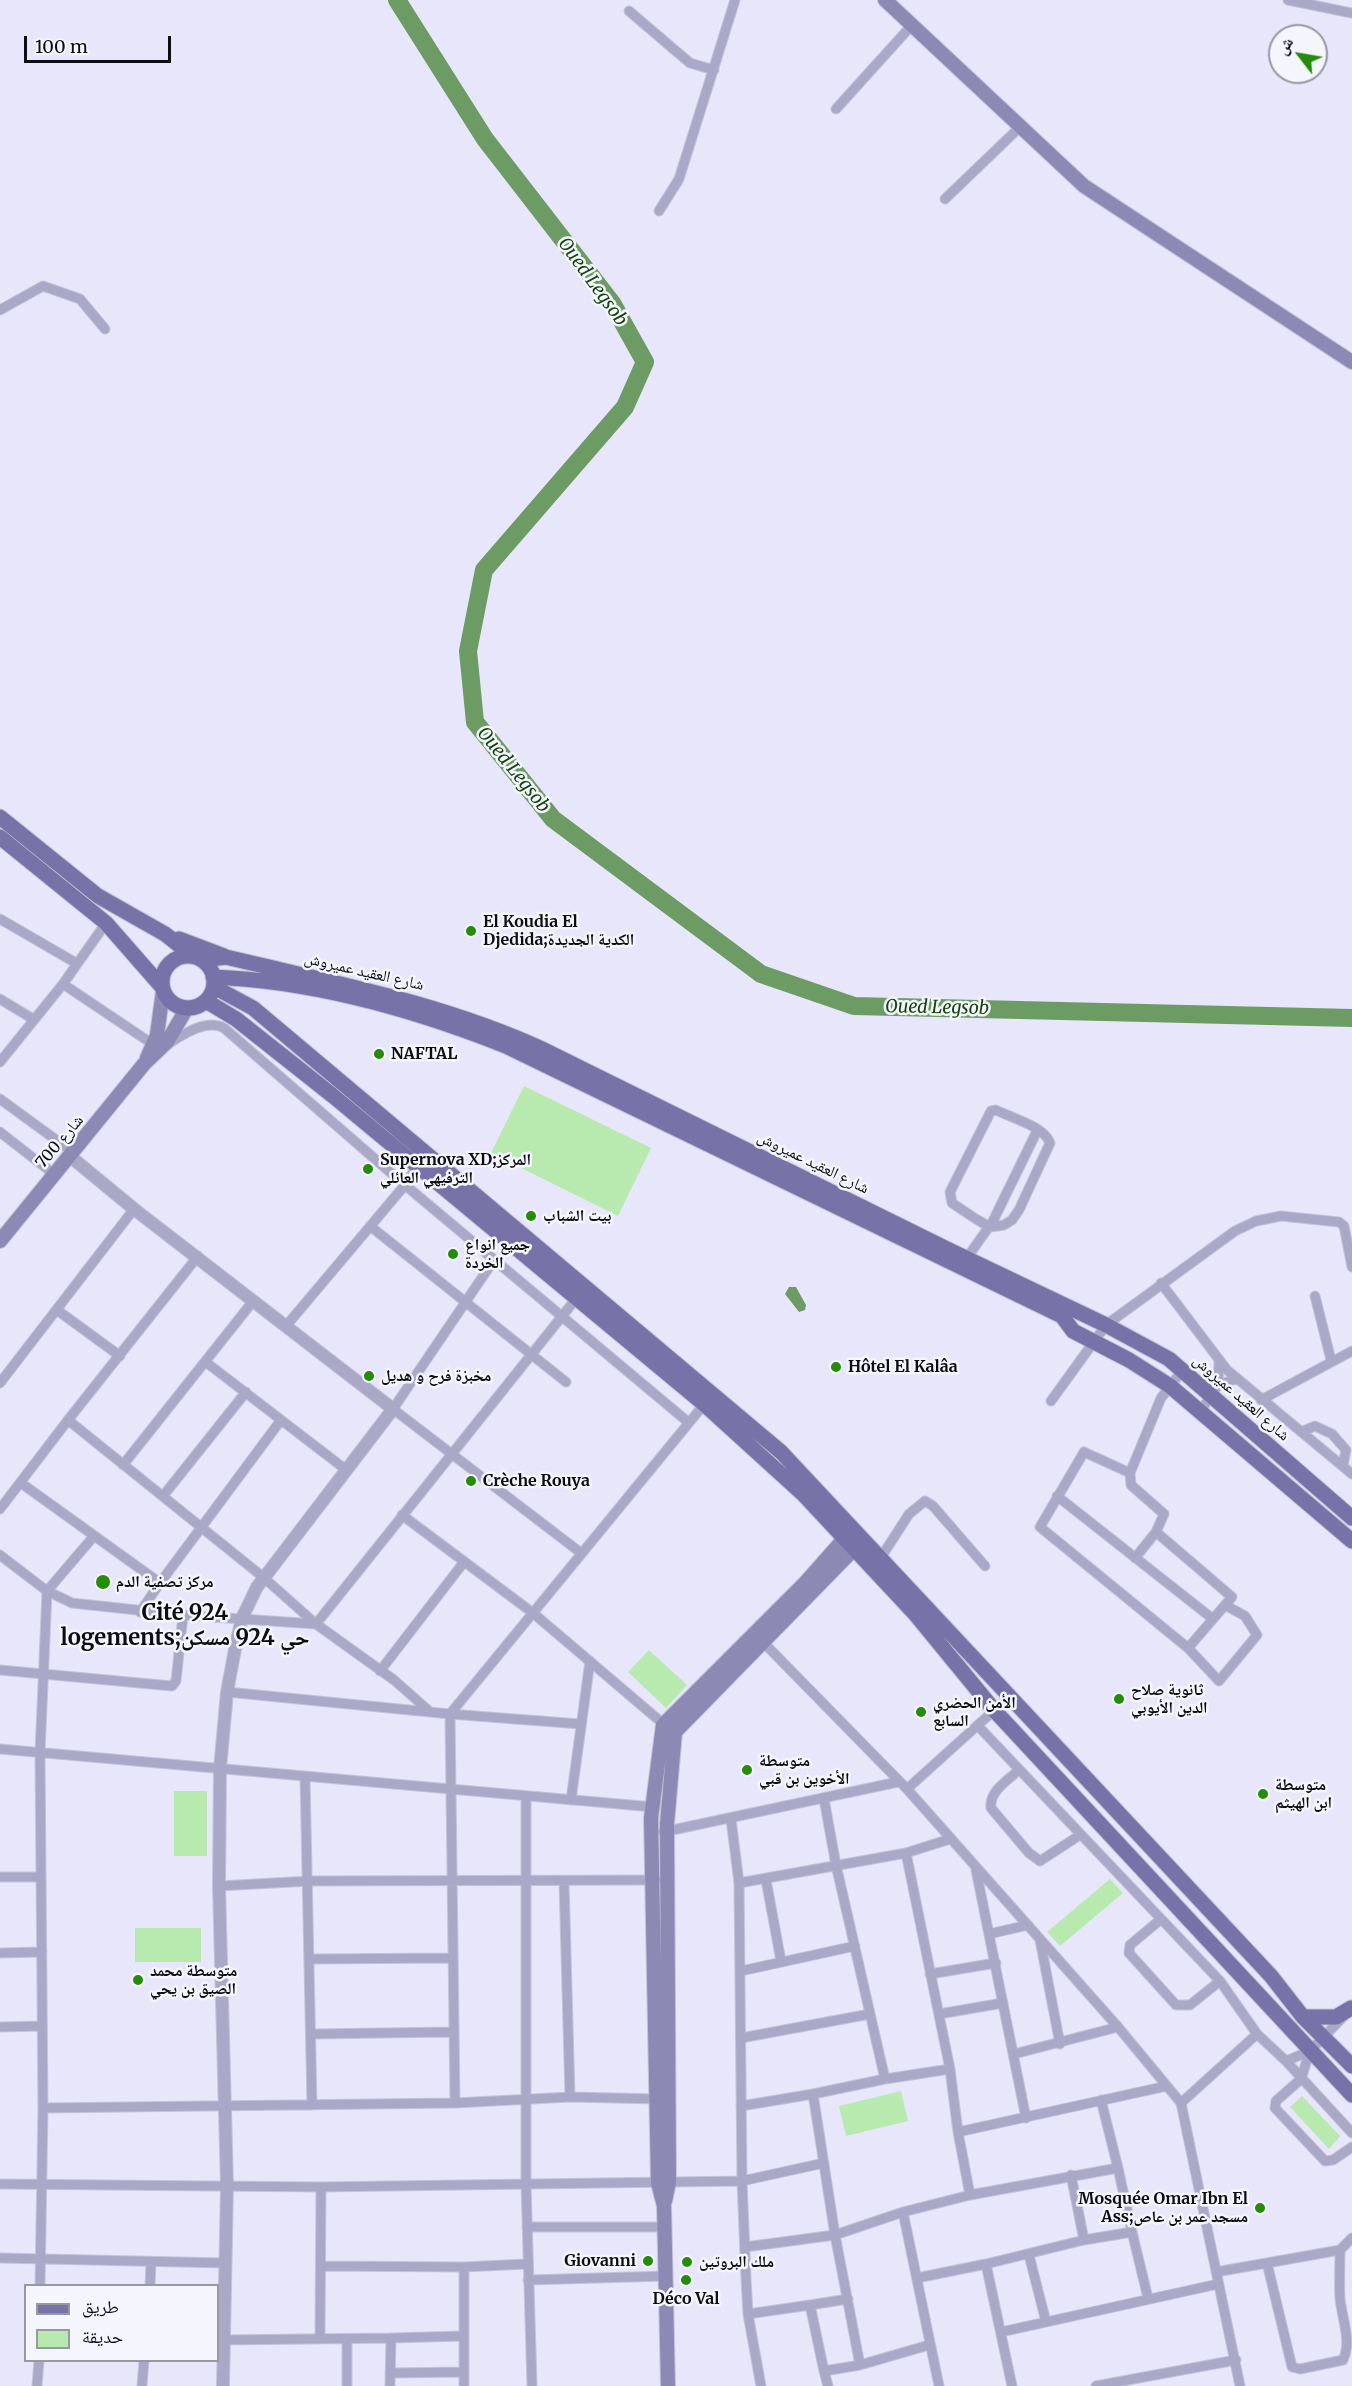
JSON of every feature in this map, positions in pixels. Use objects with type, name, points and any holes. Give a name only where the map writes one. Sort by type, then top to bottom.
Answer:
[{"type":"main road","points":[[885,0],[1084,186],[1352,362]]},
{"type":"main road","points":[[0,817],[98,897],[165,934],[197,958],[211,988],[251,1031],[417,1166],[580,1293],[709,1399],[781,1452],[877,1563],[916,1615],[994,1710],[1352,2095]]},
{"type":"main road","points":[[0,837],[106,923],[175,1005],[188,1008]]},
{"type":"main road","points":[[165,934],[226,957]]},
{"type":"main road","points":[[156,1047],[164,970],[169,963],[184,956],[197,958]]},
{"type":"main road","name":"شارع العقيد عميروش","points":[[197,958],[226,957],[413,1002],[488,1025],[789,1178]]},
{"type":"main road","points":[[253,1008],[253,994],[264,980]]},
{"type":"main road","name":"شارع العقيد عميروش","points":[[211,988],[264,980],[417,1014],[463,1029],[506,1046],[789,1178],[964,1263],[1062,1316],[1073,1331],[1129,1360],[1170,1386],[1352,1541]]},
{"type":"main road","points":[[156,1047],[176,1031],[188,1008],[211,988]]},
{"type":"main road","points":[[211,988],[253,1008],[580,1293]]},
{"type":"main road","name":"شارع 700","points":[[0,1241],[72,1155],[156,1047]]},
{"type":"main road","name":"شارع العقيد عميروش","points":[[964,1263],[1106,1324],[1146,1345],[1182,1371],[1215,1390],[1352,1516]]},
{"type":"main road","points":[[709,1399],[849,1544],[877,1563],[1010,1696],[1051,1743],[1271,1976],[1303,2017],[1352,2066]]},
{"type":"main road","points":[[663,2099],[652,1880],[652,1833],[653,1808],[669,1729],[849,1544]]},
{"type":"main road","points":[[668,2386],[663,2099],[669,1729]]},
{"type":"main road","points":[[1036,1756],[1051,1743]]},
{"type":"main road","points":[[1303,2017],[1336,2017],[1351,2007]]},
{"type":"street","points":[[659,212],[679,179],[735,0]]},
{"type":"street","points":[[1288,0],[1352,13]]},
{"type":"street","points":[[629,11],[690,63],[714,70]]},
{"type":"street","points":[[836,109],[912,25]]},
{"type":"street","points":[[945,199],[1021,126]]},
{"type":"street","points":[[0,310],[43,286],[80,299],[105,329]]},
{"type":"street","points":[[0,919],[76,963]]},
{"type":"street","points":[[0,1062],[33,1018],[63,984],[106,923]]},
{"type":"street","points":[[63,984],[156,1047],[204,1025],[218,1025],[224,1028],[405,1185],[688,1422]]},
{"type":"street","points":[[0,999],[33,1018]]},
{"type":"street","points":[[0,1099],[72,1155],[134,1209],[198,1256],[580,1553]]},
{"type":"street","points":[[996,1110],[1037,1131],[1048,1139],[1049,1147],[1012,1220],[1004,1225],[990,1227],[955,1206],[950,1198],[950,1192],[990,1111],[996,1110]]},
{"type":"street","points":[[964,1263],[990,1227],[1037,1131]]},
{"type":"street","points":[[0,1132],[55,1175]]},
{"type":"street","points":[[286,1326],[405,1185],[417,1166]]},
{"type":"street","points":[[0,1383],[134,1209]]},
{"type":"street","points":[[1051,1401],[1106,1324],[1240,1228],[1256,1221],[1281,1216],[1342,1224],[1352,1267]]},
{"type":"street","points":[[370,1226],[567,1382]]},
{"type":"street","points":[[0,1509],[198,1256]]},
{"type":"street","points":[[223,2386],[226,2104],[219,1886],[220,1769],[227,1692],[242,1618],[263,1577],[393,1408],[494,1260]]},
{"type":"street","points":[[1161,1283],[1219,1362],[1236,1379],[1352,1474]]},
{"type":"street","points":[[316,1624],[580,1293]]},
{"type":"street","points":[[1315,1296],[1331,1360]]},
{"type":"street","points":[[123,1465],[207,1363],[254,1300]]},
{"type":"street","points":[[57,1310],[120,1356]]},
{"type":"street","points":[[1261,1400],[1310,1376],[1331,1360],[1352,1351]]},
{"type":"street","points":[[1200,1412],[1215,1390],[1219,1362]]},
{"type":"street","points":[[207,1363],[345,1468]]},
{"type":"street","points":[[1135,1558],[1156,1532],[1164,1514],[1131,1485],[1130,1473],[1161,1398],[1182,1371]]},
{"type":"street","points":[[1215,1390],[1236,1379]]},
{"type":"street","points":[[163,1496],[246,1392]]},
{"type":"street","points":[[455,2103],[452,2032],[450,1714],[580,1553],[709,1399]]},
{"type":"street","points":[[68,1420],[263,1577],[316,1624],[428,1710]]},
{"type":"street","points":[[140,1612],[281,1420]]},
{"type":"street","points":[[1301,1432],[1316,1426],[1332,1434],[1346,1450],[1343,1465]]},
{"type":"street","points":[[1130,1473],[1084,1452],[1040,1527],[1188,1648],[1219,1681],[1257,1635],[1245,1616],[1225,1605]]},
{"type":"street","points":[[21,1483],[160,1583]]},
{"type":"street","points":[[1057,1497],[1213,1619]]},
{"type":"street","points":[[877,1563],[909,1514],[925,1501],[933,1506],[985,1566]]},
{"type":"street","points":[[402,1515],[533,1613],[669,1729]]},
{"type":"street","points":[[1340,1529],[1352,1516]]},
{"type":"street","points":[[1156,1532],[1232,1598],[1188,1648]]},
{"type":"street","points":[[40,2284],[43,2108],[40,1753],[47,1591],[94,1536]]},
{"type":"street","points":[[0,1555],[47,1591],[72,1603],[183,1616],[316,1624]]},
{"type":"street","points":[[380,1671],[464,1562]]},
{"type":"street","points":[[0,1670],[175,1685],[183,1616]]},
{"type":"street","points":[[759,1638],[907,1789],[1118,2027],[1181,2103],[1240,2386]]},
{"type":"street","points":[[572,1800],[580,1724],[590,1661]]},
{"type":"street","points":[[227,1692],[580,1724]]},
{"type":"street","points":[[907,1789],[979,1727],[1010,1696]]},
{"type":"street","points":[[979,1727],[1220,1981],[1257,2034],[1286,2061],[1352,2133]]},
{"type":"street","points":[[0,1749],[653,1808]]},
{"type":"street","points":[[1019,1770],[992,1795],[990,1803],[991,1808],[1029,1853],[1040,1861],[1080,1835]]},
{"type":"street","points":[[305,1777],[310,1881],[312,2105]]},
{"type":"street","points":[[652,1833],[668,1832],[731,1819],[898,1782]]},
{"type":"street","points":[[526,1798],[526,2227],[532,2386]]},
{"type":"street","points":[[824,1799],[836,1865],[885,2079]]},
{"type":"street","points":[[731,1819],[739,1883],[742,2181],[748,2314],[761,2386]]},
{"type":"street","points":[[739,1883],[766,1880],[906,1853],[950,1839]]},
{"type":"street","points":[[906,1853],[950,2069],[958,2132],[970,2195]]},
{"type":"street","points":[[976,1869],[1026,2118]]},
{"type":"street","points":[[0,1877],[41,1877]]},
{"type":"street","points":[[219,1886],[310,1881],[667,1880]]},
{"type":"street","points":[[766,1880],[781,1962]]},
{"type":"street","points":[[564,1881],[570,2097]]},
{"type":"street","points":[[1160,1920],[1130,1945],[1129,1953],[1176,2005],[1190,2005],[1220,1981]]},
{"type":"street","points":[[989,1934],[1028,1925]]},
{"type":"street","points":[[1040,1938],[1060,2044]]},
{"type":"street","points":[[741,1971],[855,1946]]},
{"type":"street","points":[[0,1953],[42,1952]]},
{"type":"street","points":[[310,1959],[452,1958]]},
{"type":"street","points":[[930,1974],[996,1963]]},
{"type":"street","points":[[939,2014],[1003,2003]]},
{"type":"street","points":[[1286,2061],[1310,2051],[1325,2038],[1351,2007]]},
{"type":"street","points":[[741,2038],[870,2014]]},
{"type":"street","points":[[0,2027],[42,2026]]},
{"type":"street","points":[[1014,2054],[1060,2044],[1118,2027]]},
{"type":"street","points":[[312,2034],[452,2032]]},
{"type":"street","points":[[1181,2103],[1257,2034]]},
{"type":"street","points":[[1310,2051],[1301,2079],[1276,2101],[1275,2109],[1325,2161],[1333,2160],[1352,2147]]},
{"type":"street","points":[[741,2106],[950,2069]]},
{"type":"street","points":[[958,2132],[1167,2086]]},
{"type":"street","points":[[813,2094],[835,2235],[860,2365]]},
{"type":"street","points":[[43,2108],[455,2103],[570,2097],[663,2099]]},
{"type":"street","points":[[1101,2100],[1148,2298]]},
{"type":"street","points":[[0,2184],[321,2187],[742,2181],[824,2163]]},
{"type":"street","points":[[745,2247],[835,2235],[903,2212],[970,2195],[1118,2168]]},
{"type":"street","points":[[1071,2175],[1084,2240]]},
{"type":"street","points":[[320,2339],[321,2187]]},
{"type":"street","points":[[903,2212],[939,2386]]},
{"type":"street","points":[[526,2227],[664,2227]]},
{"type":"street","points":[[917,2278],[1029,2255],[1084,2240],[1132,2232]]},
{"type":"street","points":[[1216,2272],[1340,2250],[1352,2238]]},
{"type":"street","points":[[1267,2263],[1292,2367],[1311,2367],[1343,2360],[1347,2354],[1348,2342],[1340,2298],[1340,2250]]},
{"type":"street","points":[[1029,2255],[1046,2322]]},
{"type":"street","points":[[0,2258],[151,2264],[225,2264]]},
{"type":"street","points":[[150,2284],[151,2264]]},
{"type":"street","points":[[321,2266],[464,2267],[527,2264]]},
{"type":"street","points":[[986,2264],[1012,2386]]},
{"type":"street","points":[[464,2267],[464,2386]]},
{"type":"street","points":[[528,2280],[666,2276]]},
{"type":"street","points":[[1001,2332],[1218,2284]]},
{"type":"street","points":[[748,2314],[849,2299]]},
{"type":"street","points":[[810,2305],[828,2386]]},
{"type":"street","points":[[223,2340],[463,2336]]},
{"type":"street","points":[[390,2386],[391,2338]]},
{"type":"street","points":[[347,2339],[347,2386]]},
{"type":"street","points":[[824,2371],[860,2365],[929,2345]]},
{"type":"street","points":[[1096,2386],[1236,2360]]},
{"type":"street","points":[[37,2386],[39,2362]]},
{"type":"street","points":[[142,2386],[144,2362]]},
{"type":"street","points":[[390,2373],[464,2372]]},
{"type":"green space","points":[[524,1086],[651,1148],[618,1216],[491,1153]]},
{"type":"green space","points":[[649,1650],[687,1685],[666,1708],[628,1672]]},
{"type":"green space","points":[[174,1791],[207,1791],[207,1856],[174,1856]]},
{"type":"green space","points":[[1110,1879],[1123,1893],[1060,1946],[1047,1932]]},
{"type":"green space","points":[[135,1928],[201,1928],[201,1962],[135,1962]]},
{"type":"green space","points":[[901,2091],[908,2121],[846,2136],[839,2106]]},
{"type":"green space","points":[[1302,2096],[1340,2136],[1329,2149],[1290,2107]]},
{"type":"shaded area","points":[[789,1287],[796,1287],[806,1305],[805,1310],[799,1312],[785,1294]]},
{"type":"waterway","name":"Oued Legsob","points":[[397,0],[485,139],[612,303],[645,362],[625,407],[484,570],[468,651],[475,722],[553,819],[761,974],[854,1006],[1352,1018]]},
{"type":"place","name":"El Koudia El Djedida;الكدية الجديدة","points":[[471,931]]},
{"type":"place","name":"NAFTAL","points":[[379,1054]]},
{"type":"place","name":"Supernova XD;المركز الترفيهي العائلي","points":[[368,1169]]},
{"type":"place","name":"بيت الشباب","points":[[531,1216]]},
{"type":"place","name":"جميع انواع الخردة","points":[[453,1254]]},
{"type":"place","name":"Hôtel El Kalâa","points":[[836,1367]]},
{"type":"place","name":"مخبزة فرح و هديل","points":[[369,1376]]},
{"type":"place","name":"Crèche Rouya","points":[[471,1481]]},
{"type":"place","name":"مركز تصفية الدم","points":[[103,1582]]},
{"type":"place","name":"ثانوية صلاح الدين الأيوبي","points":[[1119,1699]]},
{"type":"place","name":"الأمن الحضري السابع","points":[[921,1712]]},
{"type":"place","name":"متوسطة الأخوين بن قبي","points":[[747,1770]]},
{"type":"place","name":"متوسطة ابن الهيثم","points":[[1263,1794]]},
{"type":"place","name":"متوسطة محمد الصيق بن يحي","points":[[138,1980]]},
{"type":"place","name":"Mosquée Omar Ibn El Ass;مسجد عمر بن عاص","points":[[1260,2208]]},
{"type":"place","name":"Giovanni","points":[[648,2261]]},
{"type":"place","name":"ملك البروتين","points":[[687,2262]]},
{"type":"place","name":"Déco Val","points":[[686,2280]]},
{"type":"district","name":"Cité 924 logements;حي 924 مسكن","points":[[185,1626]]}]
